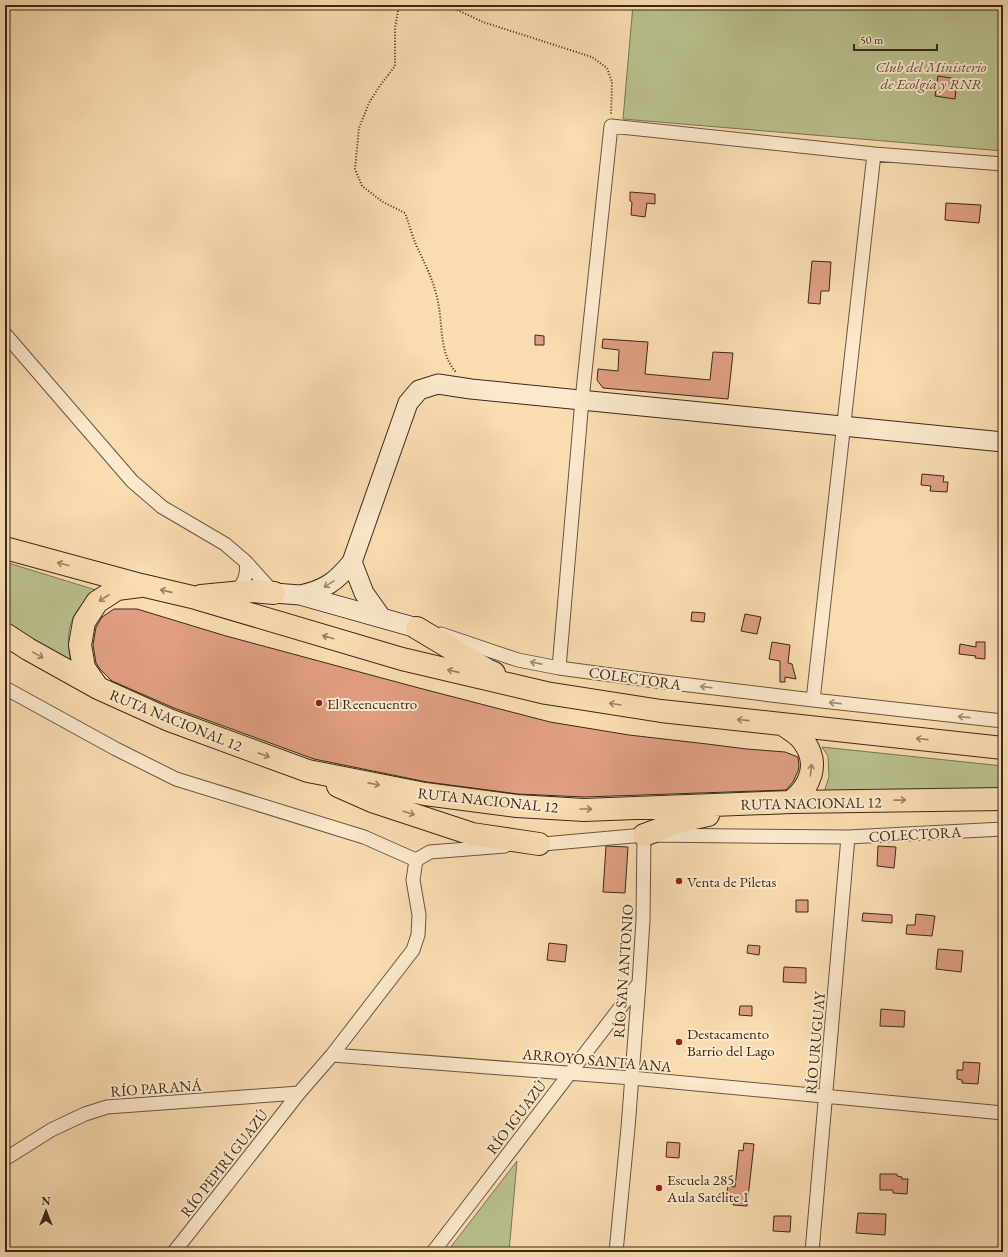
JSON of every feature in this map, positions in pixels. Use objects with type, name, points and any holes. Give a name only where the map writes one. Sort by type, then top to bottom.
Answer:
[{"type":"highway","points":[[5,548],[141,585],[192,597],[402,659],[546,693],[661,711],[1003,748]]},
{"type":"highway","points":[[98,688],[84,668],[80,645],[84,622],[97,602],[117,590],[141,585]]},
{"type":"highway","points":[[192,597],[253,591],[274,593]]},
{"type":"highway","points":[[417,628],[486,670],[546,693]]},
{"type":"highway","name":"RUTA NACIONAL 12","points":[[5,634],[28,649],[98,688],[168,720],[308,771],[425,794],[517,806],[584,810],[792,802],[1003,799]]},
{"type":"highway","points":[[782,724],[796,733],[804,742],[810,754],[812,768],[809,782],[802,793],[792,802]]},
{"type":"highway","points":[[308,771],[372,802],[472,834],[539,844]]},
{"type":"highway","points":[[644,835],[685,820],[765,804]]},
{"type":"main road","points":[[300,595],[315,592],[330,585],[342,575],[352,562],[408,403],[419,390],[438,384],[470,389],[1003,442]]},
{"type":"main road","points":[[352,562],[364,593],[381,617]]},
{"type":"main road","name":"COLECTORA","points":[[274,593],[300,595],[417,628]]},
{"type":"street","points":[[560,668],[582,400],[611,126],[874,154],[1003,164]]},
{"type":"street","points":[[813,700],[874,154]]},
{"type":"street","points":[[5,334],[132,481],[162,507],[225,544],[246,562],[274,593]]},
{"type":"street","points":[[232,593],[243,584],[246,577],[246,562]]},
{"type":"street","name":"COLECTORA","points":[[417,628],[464,641],[518,660],[560,668],[656,681],[1003,722]]},
{"type":"street","points":[[5,688],[116,749],[176,779],[364,837],[416,860]]},
{"type":"street","name":"COLECTORA","points":[[416,860],[430,852],[644,835],[848,837],[1003,829]]},
{"type":"street","name":"RÍO SAN ANTONIO","points":[[616,1252],[640,983],[643,920],[644,835]]},
{"type":"street","name":"RÍO URUGUAY","points":[[812,1252],[827,1097],[848,837]]},
{"type":"street","name":"RÍO PEPIRÍ GUAZÚ","points":[[174,1252],[299,1093],[332,1055],[413,950],[418,935],[419,914],[413,880],[416,860]]},
{"type":"street","name":"RÍO IGUAZÚ","points":[[432,1252],[640,983]]},
{"type":"street","name":"ARROYO SANTA ANA","points":[[332,1055],[632,1078],[1003,1113]]},
{"type":"street","name":"RÍO PARANÁ","points":[[5,1159],[51,1130],[85,1114],[108,1107],[299,1093]]},
{"type":"path","points":[[398,5],[395,28],[395,66],[369,103],[359,128],[355,169],[362,186],[383,202],[406,213],[416,244],[432,277],[438,302],[442,339],[450,365],[470,389]]},
{"type":"path","points":[[450,5],[451,7],[483,22],[592,57],[607,68],[612,82],[611,126]]},
{"type":"green space","name":"Club del Ministerio de Ecolgía y RNR","points":[[633,5],[1003,5],[1003,151],[623,119]]},
{"type":"green space","points":[[5,562],[99,591],[84,602],[77,611],[70,626],[68,642],[72,666],[5,628]]},
{"type":"green space","points":[[822,747],[1003,766],[1003,792],[824,792],[829,777],[828,756]]},
{"type":"green space","points":[[517,1161],[509,1252],[447,1252]]},
{"type":"building","points":[[938,76],[957,79],[955,99],[935,96]]},
{"type":"building","points":[[630,192],[655,194],[655,204],[647,203],[645,217],[631,215],[632,202],[630,201]]},
{"type":"building","points":[[946,203],[981,205],[979,223],[945,220]]},
{"type":"building","points":[[812,261],[831,262],[829,291],[821,291],[820,304],[808,303]]},
{"type":"building","points":[[535,335],[544,336],[544,345],[535,345]]},
{"type":"building","points":[[603,339],[648,342],[645,374],[710,380],[713,352],[733,353],[728,399],[603,388],[597,380],[598,369],[618,371],[619,350],[602,348]]},
{"type":"building","points":[[922,474],[944,476],[943,482],[948,482],[947,492],[930,491],[931,486],[921,485]]},
{"type":"building","name":"El Reencuentro","points":[[114,609],[137,609],[226,636],[550,722],[629,735],[785,752],[798,757],[798,771],[793,782],[786,790],[584,797],[518,794],[427,782],[314,759],[174,708],[112,681],[96,663],[93,645],[96,627],[102,617]]},
{"type":"building","points":[[692,612],[705,613],[704,622],[691,621]]},
{"type":"building","points":[[745,614],[761,617],[757,634],[741,631]]},
{"type":"building","points":[[772,642],[790,645],[788,663],[792,664],[796,679],[785,677],[785,682],[780,682],[780,661],[769,659]]},
{"type":"building","points":[[976,642],[985,642],[985,659],[975,658],[976,656],[959,654],[960,644],[976,647]]},
{"type":"building","points":[[606,846],[628,847],[625,893],[603,892]]},
{"type":"building","points":[[878,846],[896,847],[894,868],[877,866]]},
{"type":"building","points":[[796,900],[808,900],[808,912],[796,912]]},
{"type":"building","points":[[863,913],[892,915],[892,923],[862,921]]},
{"type":"building","points":[[916,914],[935,916],[932,936],[906,934],[907,925],[915,925]]},
{"type":"building","points":[[549,943],[567,945],[565,962],[547,960]]},
{"type":"building","points":[[748,945],[760,946],[759,955],[747,953]]},
{"type":"building","points":[[938,949],[963,951],[961,972],[936,969]]},
{"type":"building","points":[[784,967],[806,968],[806,983],[783,982]]},
{"type":"building","points":[[740,1006],[752,1006],[752,1016],[739,1015]]},
{"type":"building","points":[[881,1009],[905,1011],[904,1027],[880,1026]]},
{"type":"building","points":[[963,1062],[980,1063],[978,1084],[962,1083],[962,1080],[957,1079],[957,1070],[963,1070]]},
{"type":"building","points":[[667,1142],[680,1143],[679,1158],[666,1157]]},
{"type":"building","points":[[744,1143],[754,1144],[747,1206],[733,1205],[734,1200],[726,1199],[728,1186],[735,1187],[739,1150],[743,1151]]},
{"type":"building","points":[[880,1174],[897,1174],[897,1176],[902,1177],[902,1179],[908,1179],[907,1194],[893,1193],[893,1190],[880,1190]]},
{"type":"building","points":[[858,1213],[886,1214],[885,1235],[856,1233]]},
{"type":"building","points":[[774,1216],[791,1216],[790,1232],[773,1231]]},
{"type":"place","name":"El Reencuentro","points":[[319,703]]},
{"type":"place","name":"Venta de Piletas","points":[[679,881]]},
{"type":"place","name":"Destacamento Barrio del Lago","points":[[679,1042]]},
{"type":"place","name":"Escuela 285 Aula Satélite 1","points":[[659,1188]]}]
